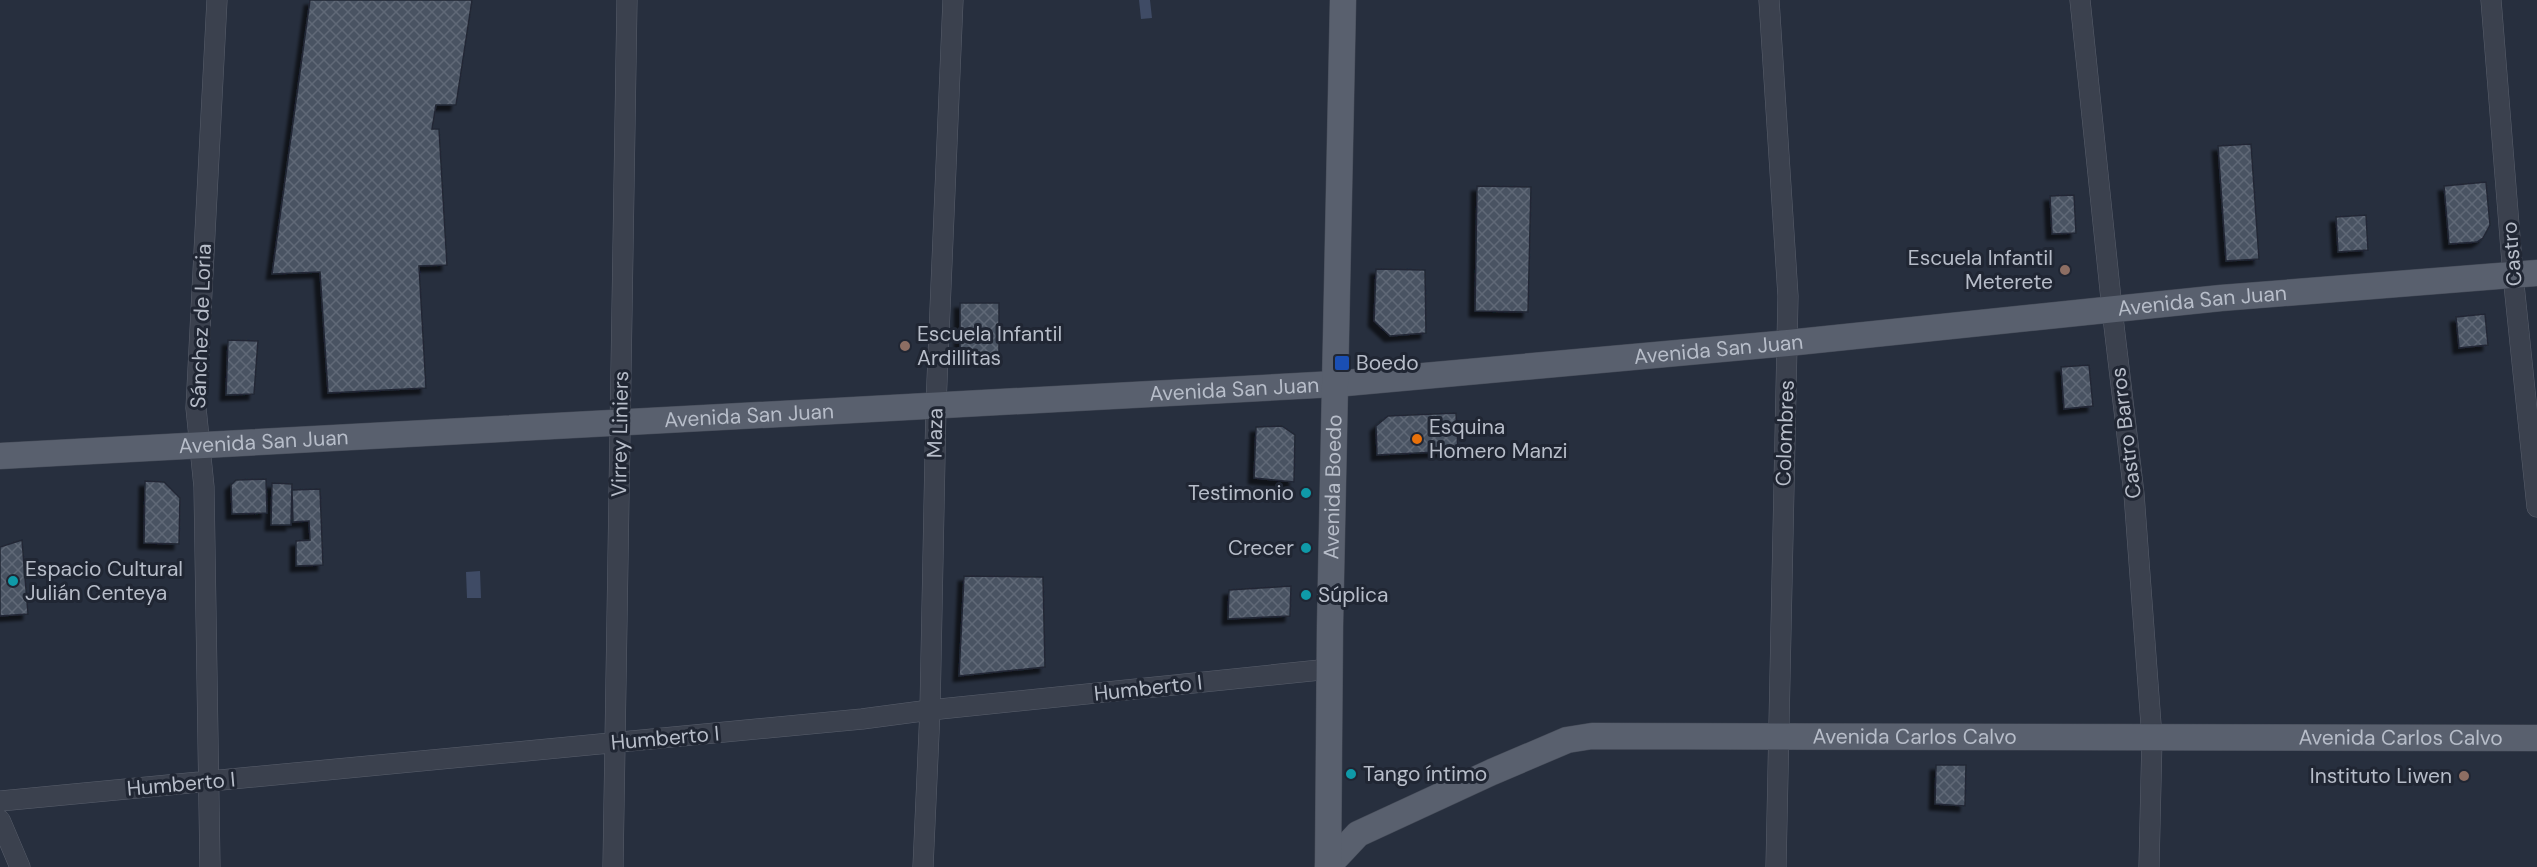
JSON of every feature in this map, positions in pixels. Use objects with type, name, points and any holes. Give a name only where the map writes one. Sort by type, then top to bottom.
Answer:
[{"type":"main road","name":"Avenida Boedo","points":[[1328,867],[1343,0]]},
{"type":"main road","name":"Avenida San Juan","points":[[0,456],[1335,384],[1788,343],[2112,309],[2525,274]]},
{"type":"main road","name":"Avenida Carlos Calvo","points":[[1328,867],[1358,834],[1567,740],[1592,736],[2537,738]]},
{"type":"street","name":"Sánchez de Loria","points":[[210,867],[204,487],[196,408],[217,0]]},
{"type":"street","name":"Virrey Liniers","points":[[613,867],[627,0]]},
{"type":"street","name":"Maza","points":[[923,867],[930,710],[936,405],[953,0]]},
{"type":"street","name":"Colombres","points":[[1769,0],[1785,240],[1788,343],[1776,867]]},
{"type":"street","name":"Castro Barros","points":[[2080,0],[2134,494],[2152,738],[2149,867]]},
{"type":"street","name":"Castro","points":[[2491,0],[2525,274],[2537,507]]},
{"type":"street","name":"Humberto I","points":[[0,801],[862,719],[1330,669]]},
{"type":"street","points":[[0,820],[20,867]]},
{"type":"water","points":[[1139,0],[1150,0],[1152,18],[1141,19]]},
{"type":"water","points":[[480,571],[481,598],[467,598],[466,572]]},
{"type":"building","points":[[310,0],[472,0],[456,105],[436,105],[432,129],[439,129],[447,265],[419,266],[426,388],[328,393],[320,272],[272,274]]},
{"type":"building","points":[[2251,144],[2259,259],[2226,261],[2218,146]]},
{"type":"building","points":[[2486,182],[2490,225],[2483,238],[2477,242],[2449,244],[2444,186]]},
{"type":"building","points":[[1477,186],[1531,187],[1528,312],[1475,311]]},
{"type":"building","points":[[2074,195],[2076,233],[2052,234],[2050,196]]},
{"type":"building","points":[[2366,215],[2368,250],[2338,252],[2336,217]]},
{"type":"building","points":[[1376,269],[1425,270],[1426,333],[1390,336],[1374,321]]},
{"type":"building","points":[[960,303],[999,303],[999,358],[975,358],[960,347]]},
{"type":"building","points":[[2485,314],[2488,345],[2459,348],[2456,317]]},
{"type":"building","points":[[228,340],[258,341],[254,394],[226,395]]},
{"type":"building","points":[[2089,365],[2093,406],[2064,409],[2061,367]]},
{"type":"building","name":"Esquina Homero Manzi","points":[[1456,413],[1458,451],[1377,455],[1376,426],[1388,416]]},
{"type":"building","points":[[1282,426],[1295,435],[1294,482],[1254,478],[1256,427]]},
{"type":"building","points":[[266,479],[267,513],[232,514],[231,485],[236,480]]},
{"type":"building","points":[[145,481],[164,482],[180,498],[179,544],[144,543]]},
{"type":"building","points":[[272,483],[292,484],[291,525],[271,525]]},
{"type":"building","points":[[320,489],[323,565],[296,566],[296,541],[310,540],[309,521],[293,522],[292,490]]},
{"type":"building","name":"Espacio Cultural Julián Centeya","points":[[22,540],[28,614],[0,616],[0,547]]},
{"type":"building","points":[[964,576],[1043,577],[1045,667],[959,676]]},
{"type":"building","points":[[1291,586],[1290,616],[1228,619],[1229,590]]},
{"type":"building","points":[[1936,765],[1966,765],[1965,806],[1935,804]]},
{"type":"place","name":"Escuela Infantil Meterete","points":[[2065,270]]},
{"type":"place","name":"Escuela Infantil Ardillitas","points":[[905,346]]},
{"type":"place","name":"Boedo","points":[[1342,363]]},
{"type":"place","name":"Esquina Homero Manzi","points":[[1417,439]]},
{"type":"place","name":"Testimonio","points":[[1306,493]]},
{"type":"place","name":"Crecer","points":[[1306,548]]},
{"type":"place","name":"Espacio Cultural Julián Centeya","points":[[13,581]]},
{"type":"place","name":"Súplica","points":[[1306,595]]},
{"type":"place","name":"Tango íntimo","points":[[1351,774]]},
{"type":"place","name":"Instituto Liwen","points":[[2464,776]]}]
